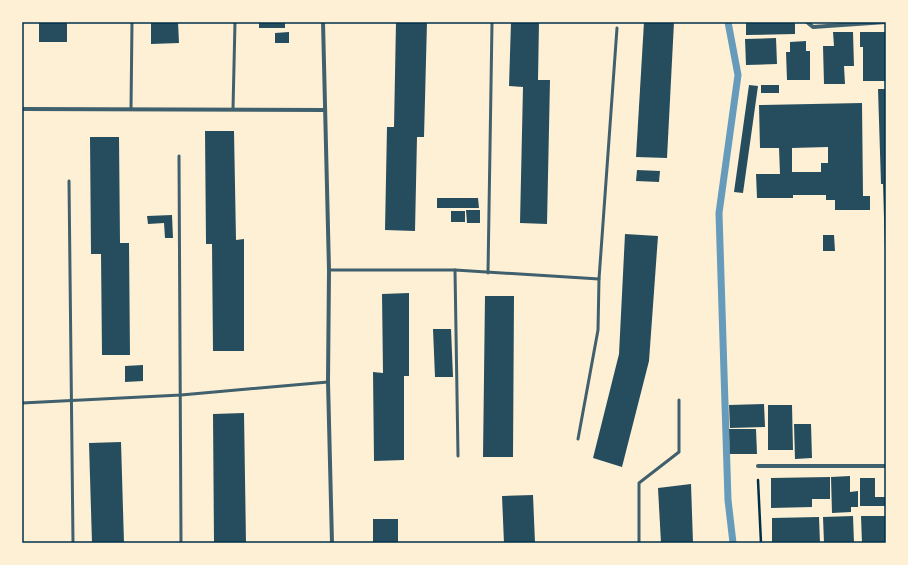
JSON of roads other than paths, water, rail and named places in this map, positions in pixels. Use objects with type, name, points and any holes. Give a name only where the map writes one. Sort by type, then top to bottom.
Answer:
[{"type":"street","points":[[323,22],[329,270],[328,382],[332,543]]},
{"type":"street","points":[[807,22],[813,27],[886,22]]},
{"type":"street","points":[[22,109],[325,110]]},
{"type":"street","points":[[758,466],[886,466]]},
{"type":"lane","points":[[131,109],[132,22]]},
{"type":"lane","points":[[233,109],[235,22]]},
{"type":"lane","points":[[488,273],[492,23]]},
{"type":"lane","points":[[578,439],[598,330],[599,279],[617,28]]},
{"type":"lane","points":[[179,156],[181,543]]},
{"type":"lane","points":[[69,181],[73,543]]},
{"type":"lane","points":[[329,270],[455,270],[599,279]]},
{"type":"lane","points":[[455,270],[458,456]]},
{"type":"lane","points":[[22,403],[181,395],[328,382]]},
{"type":"lane","points":[[639,543],[639,483],[679,452],[679,400]]},
{"type":"waterway","points":[[728,22],[738,75],[719,213],[728,500],[733,543]]}]
